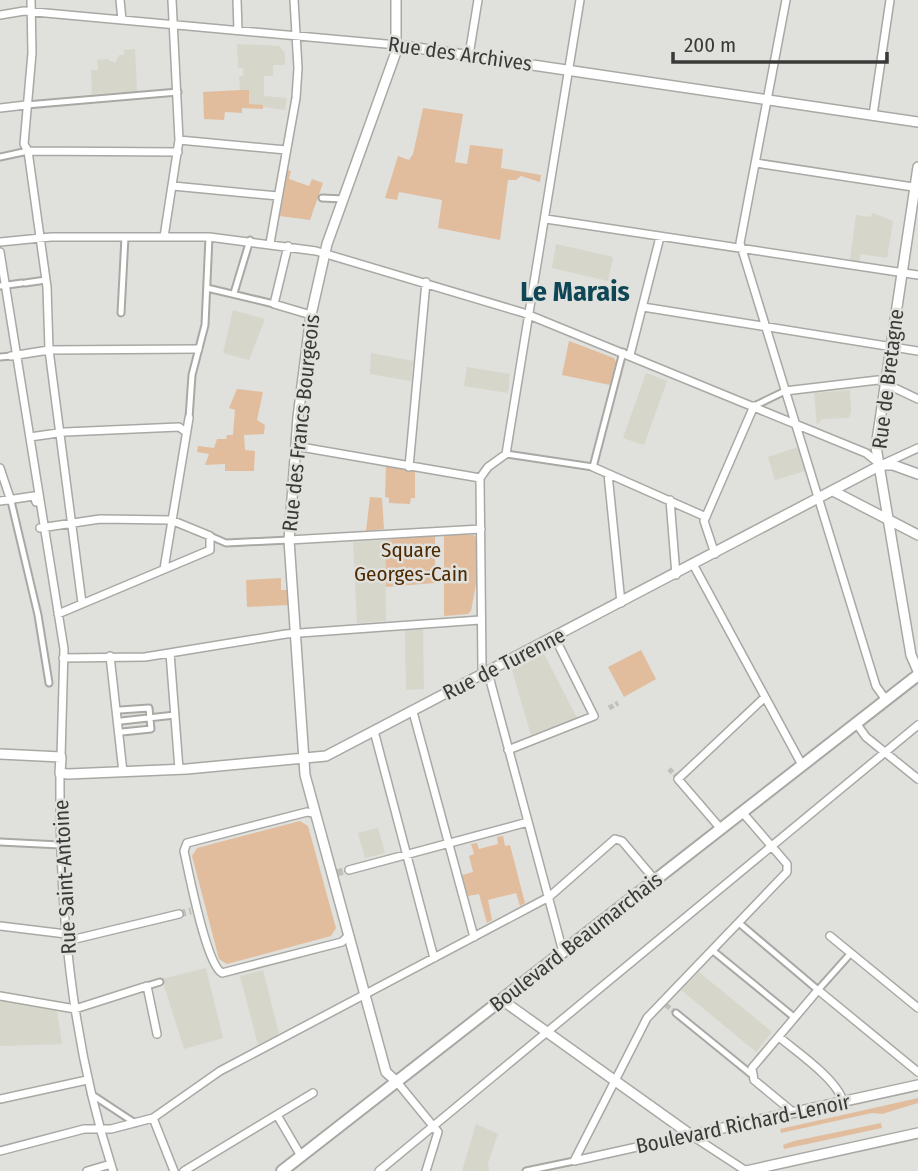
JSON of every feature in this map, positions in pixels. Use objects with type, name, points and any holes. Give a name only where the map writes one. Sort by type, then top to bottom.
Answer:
[{"type":"main road","name":"Boulevard Beaumarchais","points":[[282,1171],[918,673]]},
{"type":"street","points":[[31,0],[32,53],[23,132],[46,281],[49,350],[82,603]]},
{"type":"street","points":[[120,0],[122,20]]},
{"type":"street","points":[[164,237],[179,140],[172,0]]},
{"type":"street","points":[[237,0],[238,30]]},
{"type":"street","points":[[270,243],[296,98],[294,0]]},
{"type":"street","points":[[396,0],[397,46]]},
{"type":"street","points":[[469,55],[478,0]]},
{"type":"street","points":[[506,454],[580,0]]},
{"type":"street","points":[[786,0],[741,248],[876,686],[886,700]]},
{"type":"street","points":[[873,115],[890,0]]},
{"type":"street","name":"Rue des Archives","points":[[0,15],[32,12],[397,46],[918,122]]},
{"type":"street","name":"Rue des Francs Bourgeois","points":[[397,46],[324,253],[311,315],[295,446],[289,540],[293,634],[304,758],[313,813],[333,874],[347,937],[386,1072],[397,1082]]},
{"type":"street","points":[[0,108],[178,92]]},
{"type":"street","points":[[179,140],[286,150]]},
{"type":"street","points":[[0,157],[28,151],[178,152]]},
{"type":"street","points":[[756,163],[913,187]]},
{"type":"street","name":"Rue de Bretagne","points":[[917,171],[913,187],[913,219],[901,272],[876,447],[911,655],[918,673]]},
{"type":"street","points":[[173,186],[278,196]]},
{"type":"street","points":[[322,198],[344,199]]},
{"type":"street","points":[[546,219],[918,275]]},
{"type":"street","points":[[121,313],[125,237]]},
{"type":"street","points":[[0,242],[39,238],[209,237],[250,240],[324,253],[426,282],[529,316],[873,456],[881,465],[893,465],[918,474]]},
{"type":"street","points":[[164,569],[190,418],[192,375],[205,325],[209,237]]},
{"type":"street","points":[[593,467],[626,354],[643,307],[660,237]]},
{"type":"street","points":[[234,293],[250,240]]},
{"type":"street","points":[[274,304],[288,246]]},
{"type":"street","points":[[0,252],[3,286],[30,437],[42,528]]},
{"type":"street","points":[[3,286],[46,281]]},
{"type":"street","points":[[409,467],[426,282]]},
{"type":"street","points":[[207,288],[311,315]]},
{"type":"street","points":[[643,307],[918,351]]},
{"type":"street","points":[[0,357],[49,350],[198,349]]},
{"type":"street","points":[[715,554],[706,517],[754,406],[785,391],[878,380],[918,399]]},
{"type":"street","points":[[30,437],[60,432],[179,427],[186,432]]},
{"type":"street","points":[[295,446],[480,478]]},
{"type":"street","name":"Rue de Turenne","points":[[60,774],[179,769],[326,756],[918,448]]},
{"type":"street","points":[[563,952],[509,750],[482,668],[480,478],[488,467],[506,454],[593,467],[706,517]]},
{"type":"street","points":[[0,468],[11,500],[38,615],[49,683]]},
{"type":"street","points":[[608,474],[621,604]]},
{"type":"street","points":[[835,492],[918,535]]},
{"type":"street","points":[[0,501],[34,496],[42,528]]},
{"type":"street","points":[[670,500],[676,575]]},
{"type":"street","points":[[42,528],[100,519],[171,520],[226,543],[481,530]]},
{"type":"street","name":"Rue Saint-Antoine","points":[[42,528],[63,658],[60,845],[67,938],[87,1080],[112,1168]]},
{"type":"street","points":[[209,536],[211,551]]},
{"type":"street","points":[[58,614],[226,543]]},
{"type":"street","points":[[694,566],[802,765]]},
{"type":"street","points":[[63,658],[110,656],[129,659],[293,634],[480,620]]},
{"type":"street","points":[[509,750],[594,716],[555,638]]},
{"type":"street","points":[[170,653],[179,769]]},
{"type":"street","points":[[110,656],[123,772]]},
{"type":"street","points":[[721,829],[676,777],[764,698]]},
{"type":"street","points":[[120,710],[149,708],[152,717],[151,729],[122,732]]},
{"type":"street","points":[[413,712],[474,937]]},
{"type":"street","points":[[121,721],[175,715]]},
{"type":"street","points":[[856,723],[918,779]]},
{"type":"street","points":[[379,1171],[918,725]]},
{"type":"street","points":[[374,731],[434,958]]},
{"type":"street","points":[[0,754],[61,757]]},
{"type":"street","points":[[313,813],[307,811],[187,843],[184,851],[195,910],[213,964],[222,973],[342,942],[347,937]]},
{"type":"street","points":[[574,1161],[647,1018],[664,1004],[787,872],[787,864],[742,812]]},
{"type":"street","points":[[349,870],[528,822]]},
{"type":"street","points":[[0,1151],[84,1129],[135,1123],[153,1118],[220,1071],[549,897],[617,839],[655,880]]},
{"type":"street","points":[[0,842],[60,845]]},
{"type":"street","points":[[0,926],[67,938],[178,914]]},
{"type":"street","points":[[739,923],[918,1072]]},
{"type":"street","points":[[830,936],[918,1007]]},
{"type":"street","points":[[712,950],[795,1018]]},
{"type":"street","points":[[751,1074],[752,1068],[851,953]]},
{"type":"street","points":[[0,996],[75,1009],[160,982]]},
{"type":"street","points":[[147,986],[156,1034]]},
{"type":"street","points":[[502,1000],[544,1032],[746,1171],[918,1133]]},
{"type":"street","points":[[676,1013],[794,1113]]},
{"type":"street","points":[[779,1037],[817,1068],[841,1093],[844,1102]]},
{"type":"street","points":[[0,1099],[87,1080]]},
{"type":"street","points":[[397,1082],[434,1125],[438,1138],[426,1171]]},
{"type":"street","name":"Boulevard Richard-Lenoir","points":[[526,1171],[918,1085]]},
{"type":"street","points":[[184,1171],[313,1093]]},
{"type":"street","points":[[91,1094],[135,1123]]},
{"type":"street","points":[[277,1115],[302,1156]]},
{"type":"street","points":[[153,1118],[174,1171]]},
{"type":"street","points":[[87,1171],[112,1168]]},
{"type":"shaded area","points":[[237,44],[279,46],[285,53],[285,65],[273,65],[273,76],[264,76],[264,96],[287,98],[285,110],[249,105],[249,90],[240,90],[239,76],[243,76],[243,68],[238,68]]},
{"type":"shaded area","points":[[135,49],[137,91],[92,94],[91,70],[98,70],[97,60],[107,59],[115,63],[119,55],[124,55],[124,50]]},
{"type":"shaded area","points":[[873,213],[893,221],[887,258],[861,254],[859,262],[850,260],[856,215],[870,217]]},
{"type":"shaded area","points":[[556,244],[613,257],[608,281],[552,268]]},
{"type":"shaded area","points":[[233,310],[265,319],[249,360],[223,353]]},
{"type":"shaded area","points":[[371,353],[413,361],[411,381],[370,374]]},
{"type":"shaded area","points":[[467,367],[510,374],[508,393],[464,386]]},
{"type":"shaded area","points":[[646,373],[667,381],[644,445],[623,438]]},
{"type":"shaded area","points":[[850,390],[849,418],[822,419],[817,425],[814,393]]},
{"type":"shaded area","points":[[798,447],[805,471],[775,480],[768,457]]},
{"type":"shaded area","points":[[385,540],[386,621],[357,623],[353,542]]},
{"type":"shaded area","points":[[423,629],[424,689],[406,690],[405,630]]},
{"type":"shaded area","points":[[544,654],[577,718],[531,735],[512,670]]},
{"type":"shaded area","points":[[378,828],[385,853],[365,858],[358,833]]},
{"type":"shaded area","points":[[206,968],[223,1038],[184,1049],[162,979]]},
{"type":"shaded area","points":[[263,970],[279,1034],[258,1045],[240,976]]},
{"type":"shaded area","points":[[699,972],[772,1032],[756,1052],[681,990]]},
{"type":"shaded area","points":[[0,999],[57,1011],[62,1044],[0,1046]]},
{"type":"shaded area","points":[[476,1124],[498,1134],[488,1163],[489,1171],[462,1171]]},
{"type":"green space","points":[[249,90],[249,104],[263,105],[263,109],[242,108],[242,113],[225,112],[224,120],[204,119],[203,92]]},
{"type":"green space","points":[[423,108],[463,114],[455,162],[467,164],[470,145],[503,149],[501,168],[541,175],[540,182],[521,176],[516,180],[508,180],[500,240],[438,228],[442,200],[399,192],[397,200],[385,198],[398,156],[409,160],[413,154]]},
{"type":"green space","points":[[287,170],[291,171],[289,179],[309,186],[312,179],[323,183],[310,220],[280,216]]},
{"type":"green space","points":[[569,341],[614,358],[616,362],[610,385],[562,375]]},
{"type":"green space","points":[[237,389],[263,392],[257,420],[265,425],[264,434],[244,435],[245,450],[255,451],[254,471],[225,471],[225,464],[205,465],[209,454],[197,452],[198,446],[214,448],[217,439],[226,439],[227,435],[233,435],[235,410],[229,408]]},
{"type":"green space","points":[[386,466],[415,471],[415,498],[411,498],[410,504],[389,503],[389,498],[385,497]]},
{"type":"green space","points":[[370,497],[382,498],[384,529],[366,531]]},
{"type":"green space","name":"Square Georges-Cain","points":[[435,535],[435,583],[386,587],[385,540]]},
{"type":"green space","points":[[444,535],[473,535],[477,538],[478,573],[471,611],[468,614],[444,616]]},
{"type":"green space","points":[[281,578],[281,590],[287,590],[288,605],[247,607],[246,580]]},
{"type":"green space","points":[[641,650],[656,679],[624,697],[608,667]]},
{"type":"green space","points":[[300,821],[308,826],[336,928],[331,936],[227,964],[219,959],[192,856],[197,848]]},
{"type":"green space","points":[[503,836],[505,846],[510,845],[525,903],[520,906],[516,893],[488,900],[492,920],[487,923],[479,894],[468,896],[462,875],[473,872],[469,856],[474,854],[471,844],[477,843],[479,849],[498,844],[497,837]]},
{"type":"green space","points":[[918,1098],[918,1103],[882,1114],[872,1113],[781,1133],[780,1129]]},
{"type":"green space","points":[[881,1123],[882,1128],[784,1149],[783,1145],[794,1141]]},
{"type":"tunnel","points":[[609,708],[618,703]]},
{"type":"tunnel","points":[[669,769],[675,775]]},
{"type":"tunnel","points":[[336,873],[349,870]]},
{"type":"tunnel","points":[[179,914],[191,911]]},
{"type":"tunnel","points":[[666,1005],[676,1013]]},
{"type":"district","name":"Le Marais","points":[[575,291]]}]
